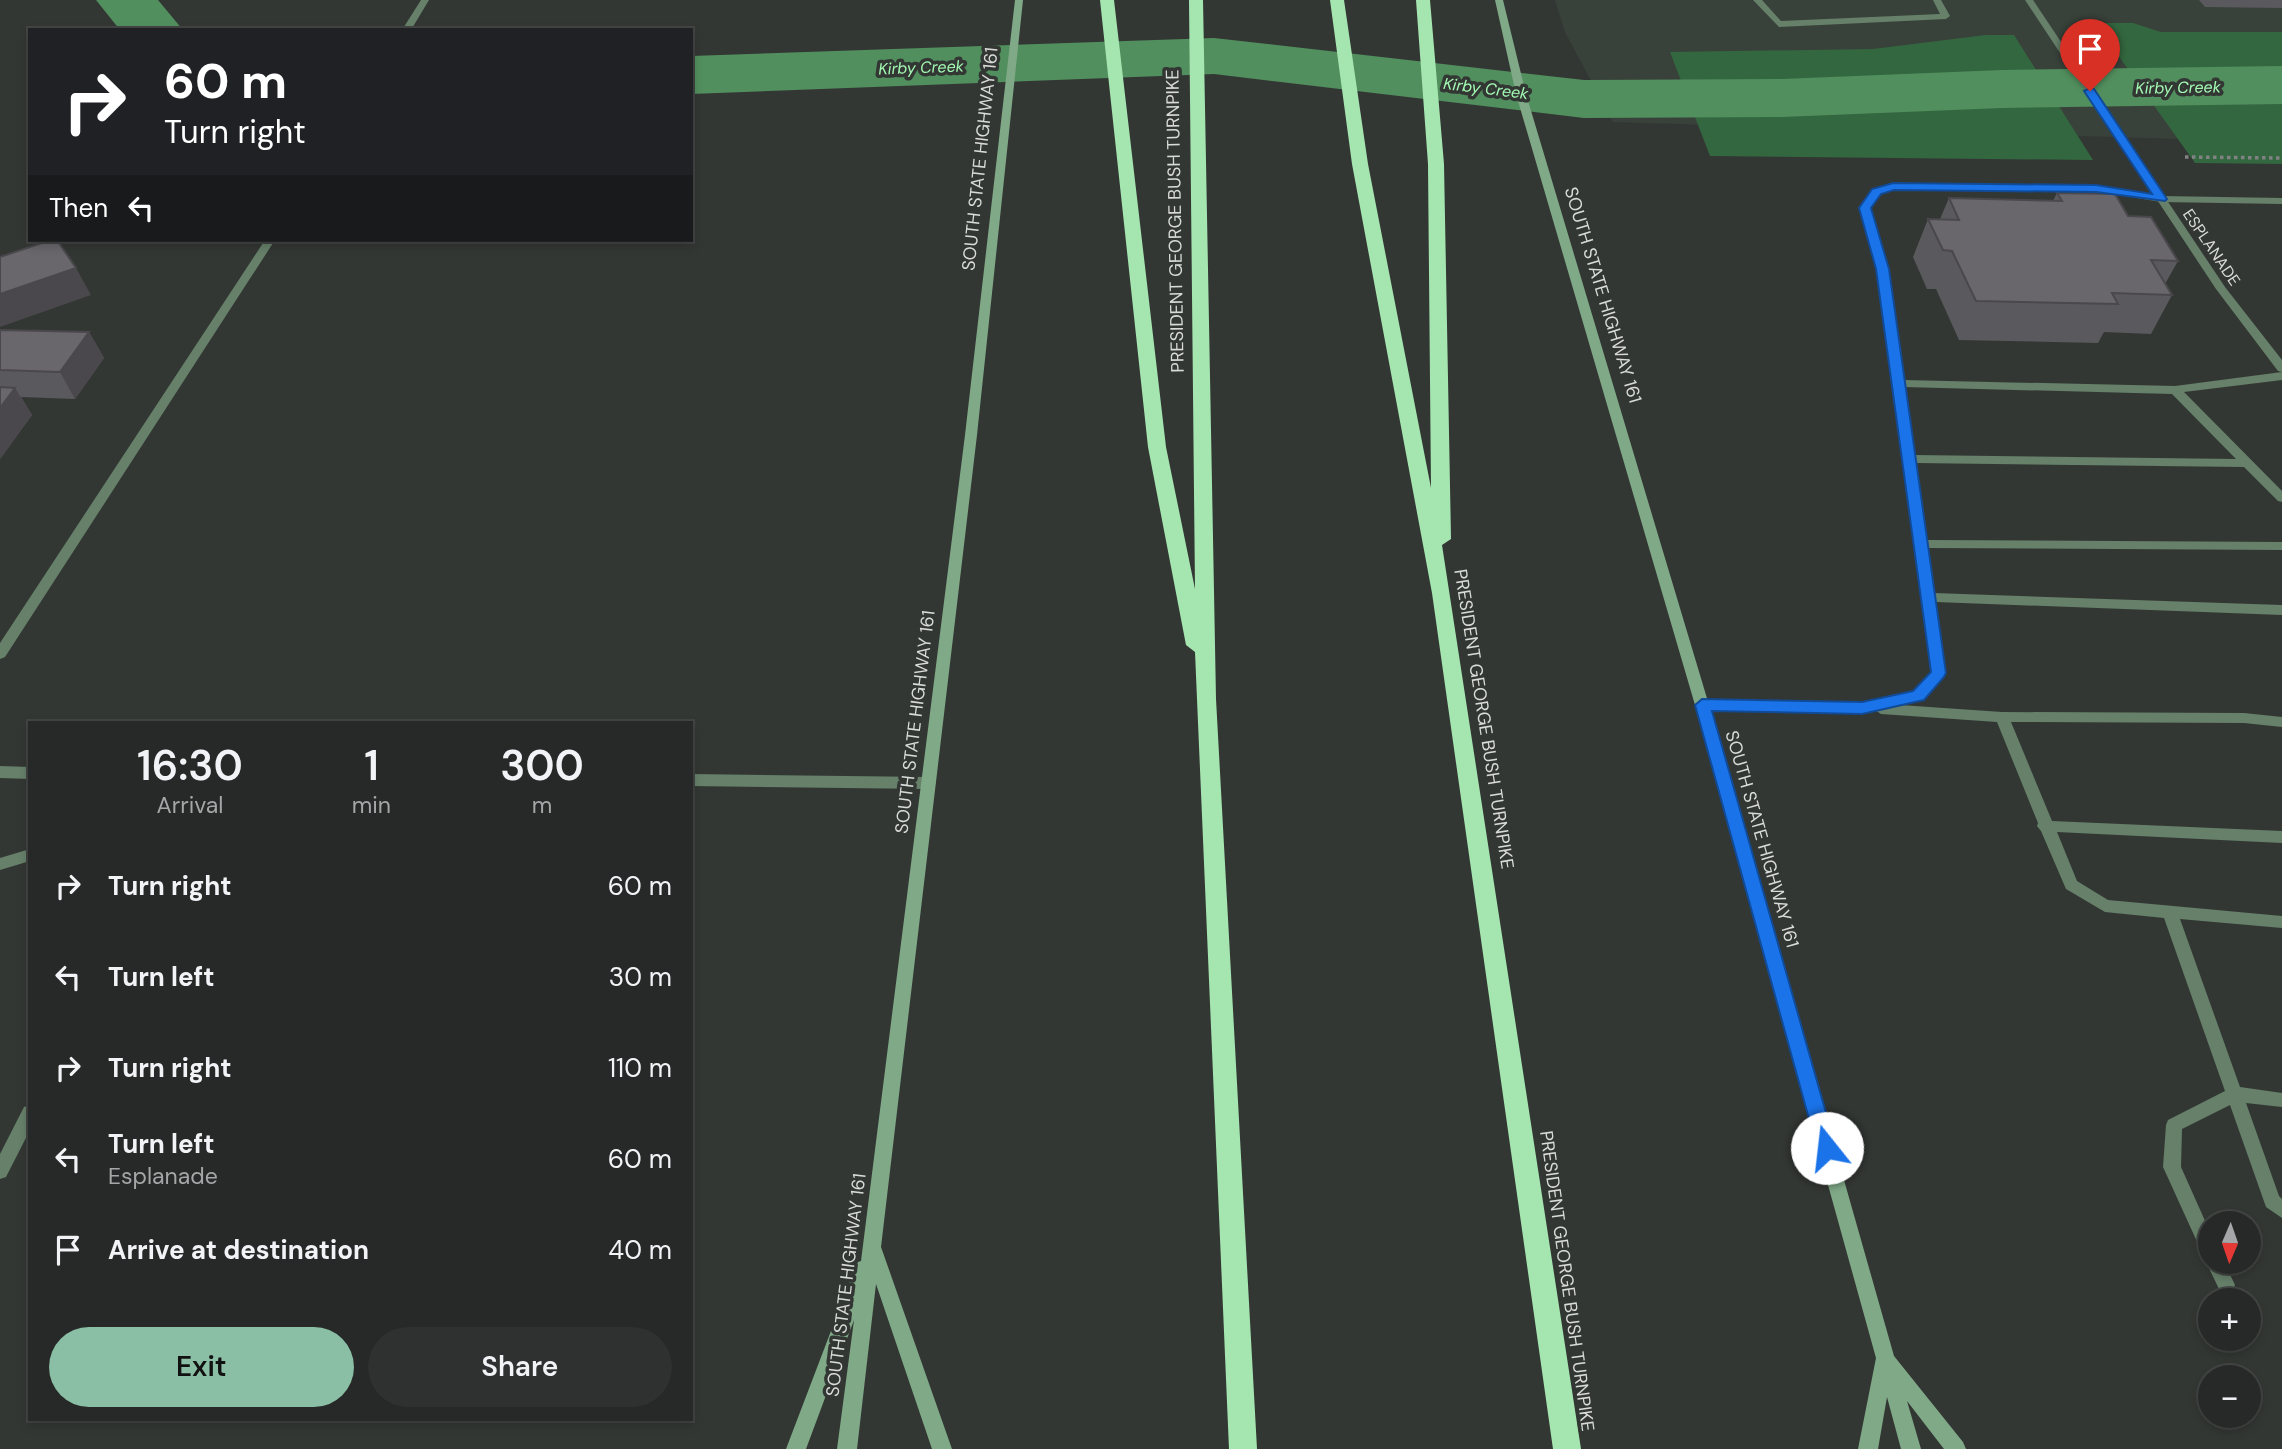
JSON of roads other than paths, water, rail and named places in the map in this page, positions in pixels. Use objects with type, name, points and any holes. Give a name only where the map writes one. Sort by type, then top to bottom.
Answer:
[{"type":"highway","points":[[1107,0],[1157,447],[1206,699]]},
{"type":"highway","name":"PRESIDENT GEORGE BUSH TURNPIKE","points":[[1196,0],[1206,699],[1243,1449]]},
{"type":"highway","name":"PRESIDENT GEORGE BUSH TURNPIKE","points":[[1337,0],[1360,164],[1442,593],[1567,1449]]},
{"type":"highway","points":[[1423,0],[1436,164],[1442,593]]},
{"type":"main road","name":"SOUTH STATE HIGHWAY 161","points":[[847,1449],[971,435],[1019,0]]},
{"type":"main road","name":"SOUTH STATE HIGHWAY 161","points":[[1499,0],[1521,94],[1702,705],[1911,1449]]},
{"type":"main road","points":[[796,1449],[873,1247]]},
{"type":"main road","points":[[873,1247],[942,1449]]},
{"type":"main road","points":[[1868,1449],[1885,1357]]},
{"type":"main road","points":[[1885,1357],[1956,1449]]},
{"type":"street","points":[[407,28],[425,0]]},
{"type":"street","points":[[1757,0],[1779,24],[1946,16],[1937,0]]},
{"type":"street","name":"ESPLANADE","points":[[2029,0],[2221,289],[2282,368]]},
{"type":"street","points":[[1862,708],[1918,696],[1939,673],[1882,269],[1865,208],[1877,192],[1893,186],[2096,188],[2161,199],[2282,201]]},
{"type":"street","points":[[0,654],[269,242]]},
{"type":"street","points":[[1899,383],[2175,390],[2282,376]]},
{"type":"street","points":[[2175,390],[2282,498]]},
{"type":"street","points":[[1908,459],[2246,463]]},
{"type":"street","points":[[1919,544],[2282,546]]},
{"type":"street","points":[[1927,597],[2282,610]]},
{"type":"street","points":[[1702,705],[1862,708],[2001,717],[2244,718],[2282,722]]},
{"type":"street","points":[[2001,717],[2071,885],[2105,906],[2282,922]]},
{"type":"street","points":[[0,772],[28,773]]},
{"type":"street","points":[[693,780],[929,783]]},
{"type":"street","points":[[2045,826],[2282,837]]},
{"type":"street","points":[[0,864],[28,856]]},
{"type":"street","points":[[2170,912],[2272,1201],[2282,1210]]},
{"type":"street","points":[[2198,1224],[2172,1167],[2174,1125],[2235,1094],[2282,1100]]},
{"type":"street","points":[[0,1171],[28,1116]]},
{"type":"street","points":[[2221,1274],[2226,1285]]},
{"type":"waterway","name":"Kirby Creek","points":[[125,0],[151,28]]},
{"type":"waterway","name":"Kirby Creek","points":[[693,75],[1214,56],[1584,99],[1782,98],[2002,89],[2282,85]]}]
